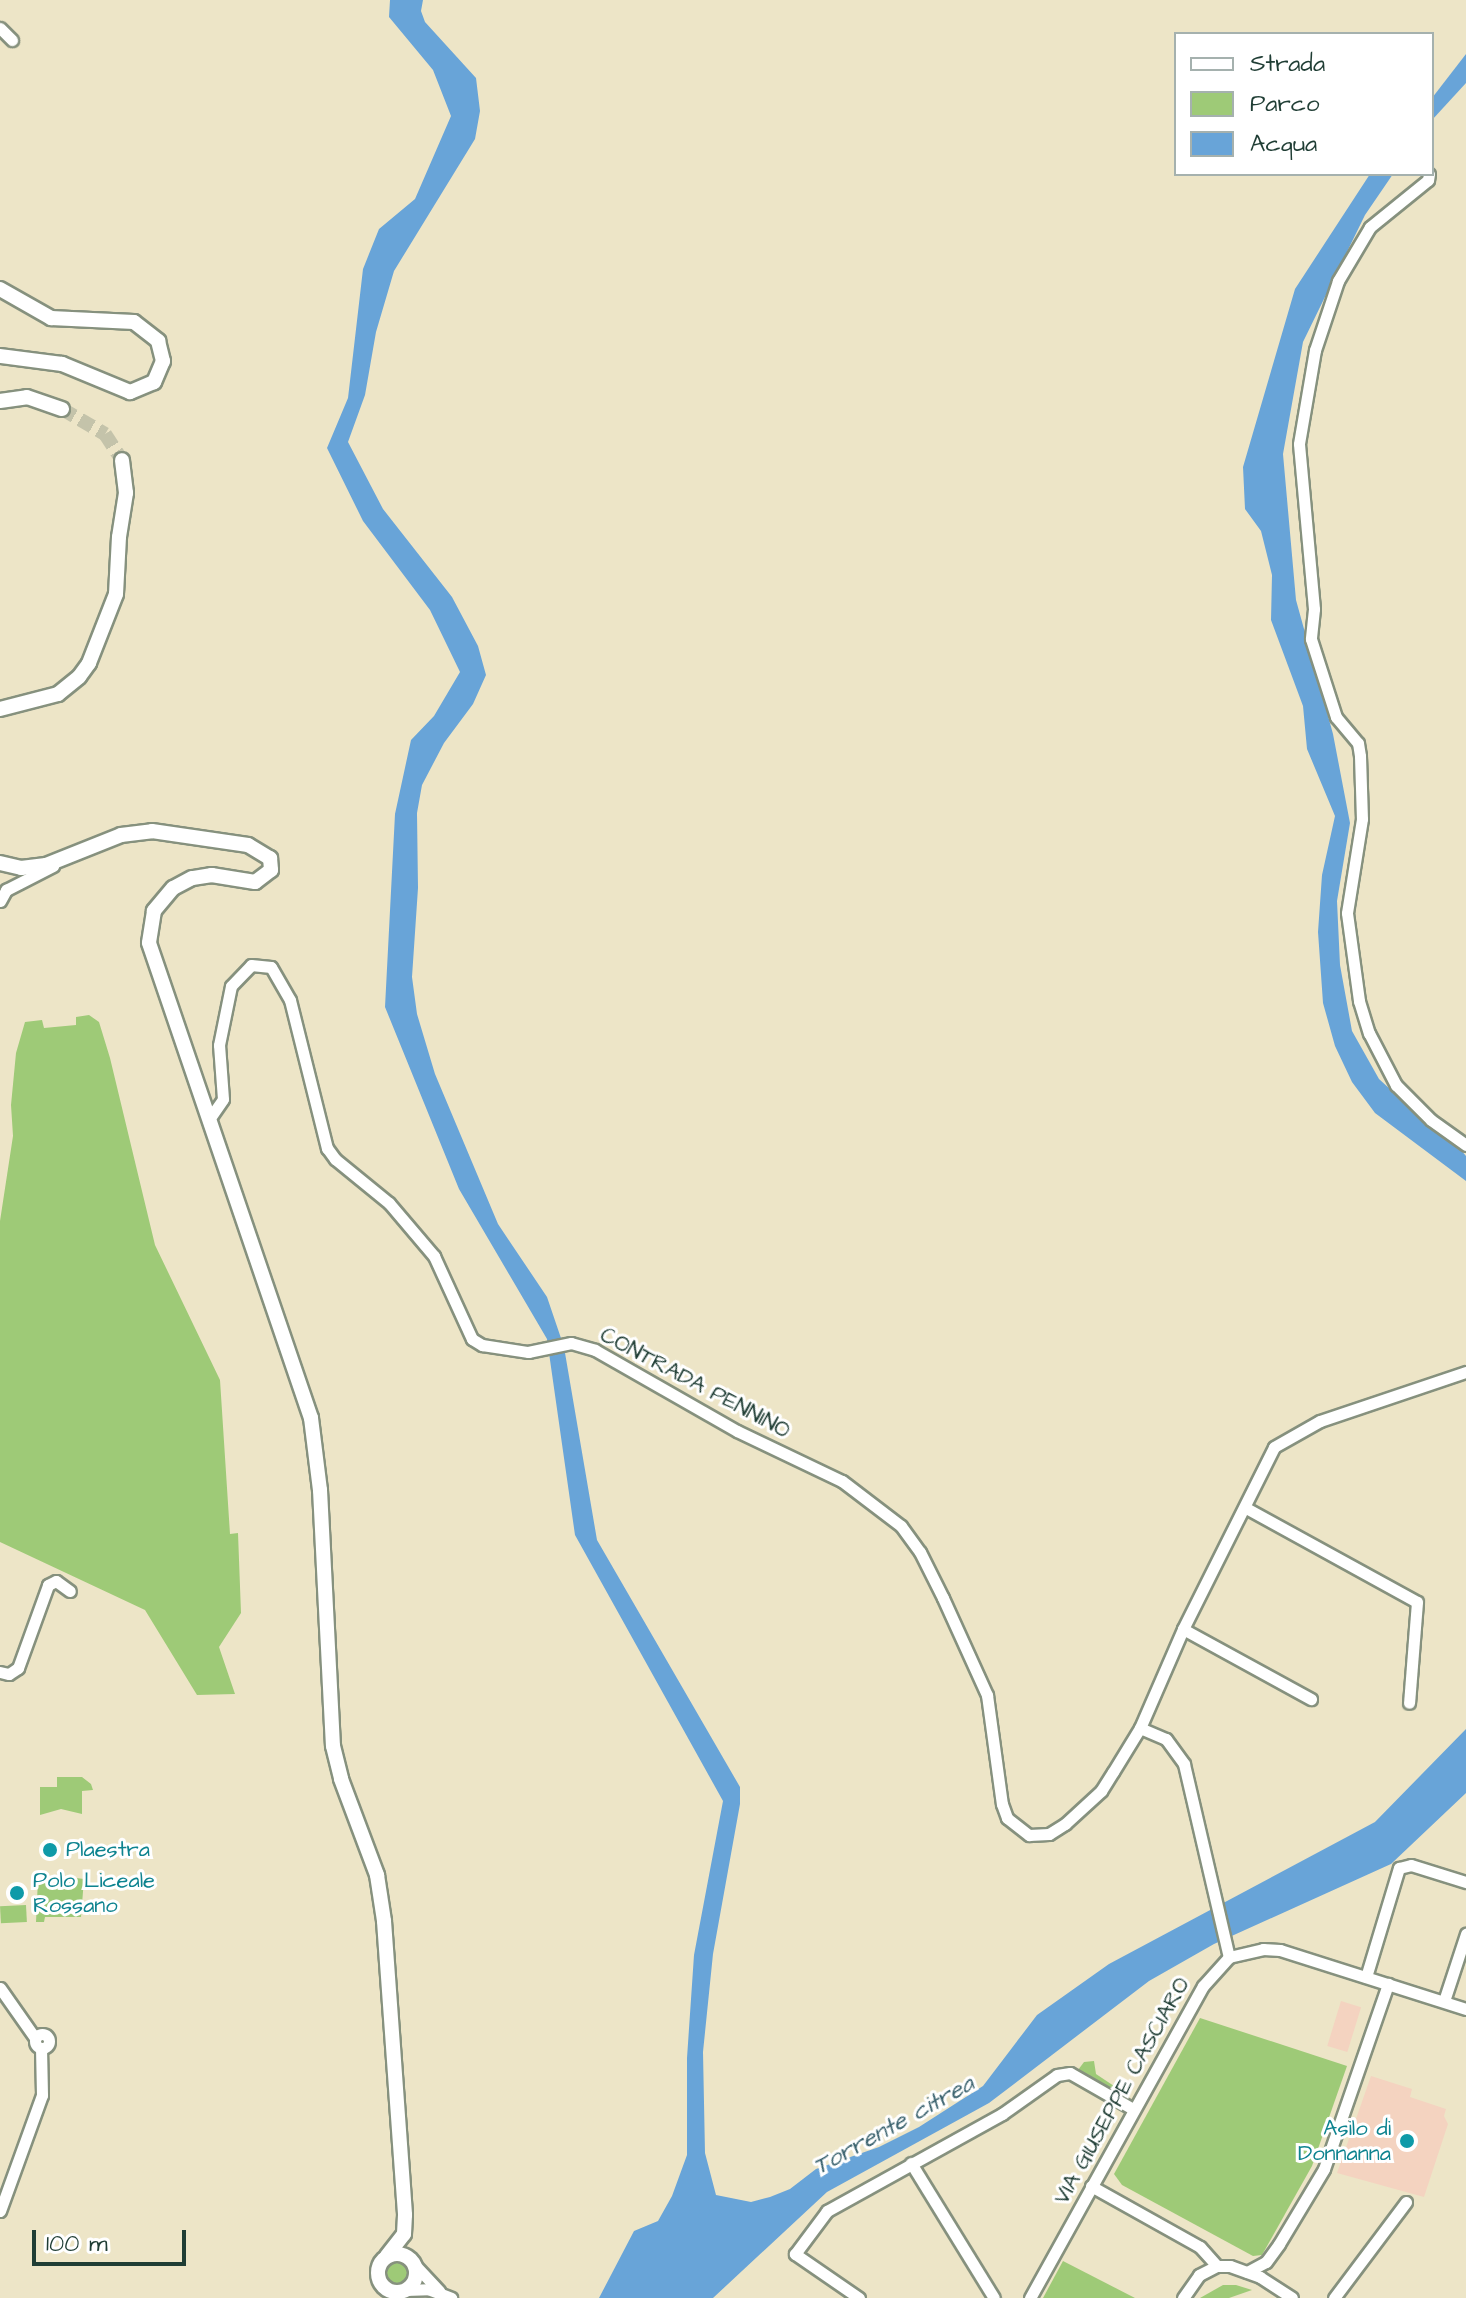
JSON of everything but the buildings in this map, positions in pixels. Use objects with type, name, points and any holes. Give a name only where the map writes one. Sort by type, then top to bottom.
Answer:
[{"type":"main road","points":[[0,289],[51,318],[134,322],[158,341],[163,361],[154,382],[130,392],[62,364],[0,356]]},
{"type":"main road","points":[[0,401],[27,397],[62,409]]},
{"type":"main road","points":[[0,709],[58,694],[79,677],[89,663],[116,594],[119,537],[126,493],[122,460]]},
{"type":"main road","points":[[0,863],[29,868],[59,861],[121,835],[152,831],[248,845],[270,858],[271,870],[255,882],[212,875],[192,878],[173,888],[154,911],[149,943],[311,1418],[320,1490],[333,1746],[381,1896],[405,2215],[416,2276],[398,2293],[387,2289],[378,2279]]},
{"type":"main road","points":[[377,2298],[378,2266],[404,2234],[405,2215]]},
{"type":"main road","points":[[387,2256],[405,2255],[414,2264]]},
{"type":"street","points":[[0,28],[12,40]]},
{"type":"street","points":[[1429,176],[1428,180],[1370,227],[1338,281],[1315,350],[1299,444],[1314,609],[1311,639],[1336,717],[1358,743],[1360,756],[1362,819],[1347,913],[1359,1001],[1369,1033],[1396,1085],[1431,1120],[1466,1145]]},
{"type":"street","points":[[2,888],[59,861]]},
{"type":"street","name":"CONTRADA PENNINO","points":[[212,1115],[223,1099],[219,1045],[231,986],[251,965],[271,967],[290,1000],[322,1136],[335,1159],[389,1203],[434,1256],[472,1339],[503,1349],[528,1352],[567,1344],[595,1350],[737,1431],[842,1481],[901,1526],[920,1552],[987,1695],[1002,1804],[1007,1818],[1020,1830],[1037,1836],[1065,1824],[1101,1791],[1140,1728],[1183,1629],[1274,1447],[1320,1421],[1465,1373]]},
{"type":"street","points":[[1246,1508],[1417,1602],[1409,1703]]},
{"type":"street","points":[[0,1672],[9,1674],[18,1668],[48,1585],[56,1581],[70,1591]]},
{"type":"street","points":[[1183,1629],[1311,1699]]},
{"type":"street","points":[[1140,1728],[1166,1739],[1184,1764],[1229,1957],[1263,1949],[1280,1950],[1466,2009]]},
{"type":"street","points":[[1366,1977],[1399,1868],[1411,1865],[1466,1882]]},
{"type":"street","points":[[1444,2001],[1466,1934]]},
{"type":"street","name":"VIA GIUSEPPE CASCIARO","points":[[1030,2298],[1203,1986],[1229,1957]]},
{"type":"street","points":[[1247,2272],[1266,2262],[1324,2169],[1388,1984]]},
{"type":"street","points":[[0,1988],[38,2043],[42,2095],[0,2211]]},
{"type":"street","points":[[859,2298],[795,2254],[827,2211],[1002,2114],[1057,2075],[1070,2073],[1133,2109]]},
{"type":"street","points":[[911,2163],[994,2298]]},
{"type":"street","points":[[1091,2186],[1200,2247],[1217,2266]]},
{"type":"street","points":[[1334,2298],[1406,2202]]},
{"type":"street","points":[[414,2264],[447,2296]]},
{"type":"street","points":[[1183,2298],[1199,2275],[1217,2266],[1230,2266],[1247,2272],[1292,2298]]},
{"type":"street","points":[[398,2293],[420,2288],[447,2296]]},
{"type":"shaded area","points":[[1341,2001],[1361,2007],[1347,2052],[1327,2046]]},
{"type":"shaded area","points":[[1371,2076],[1412,2089],[1410,2097],[1446,2109],[1444,2116],[1448,2124],[1424,2197],[1337,2173]]},
{"type":"green space","points":[[89,1015],[99,1022],[110,1058],[155,1245],[220,1380],[230,1534],[238,1533],[241,1613],[219,1647],[235,1694],[197,1695],[145,1610],[0,1542],[0,1221],[13,1136],[11,1105],[16,1053],[25,1022],[42,1020],[44,1028],[76,1025],[76,1017]]},
{"type":"green space","points":[[57,1777],[82,1777],[91,1784],[93,1790],[82,1791],[82,1814],[61,1809],[40,1815],[40,1787],[57,1787]]},
{"type":"green space","points":[[76,1878],[84,1879],[81,1917],[45,1917],[44,1922],[36,1922],[38,1879],[62,1886]]},
{"type":"green space","points":[[26,1905],[27,1922],[1,1923],[0,1906]]},
{"type":"green space","points":[[1200,2018],[1347,2066],[1312,2166],[1262,2255],[1253,2256],[1122,2185],[1114,2174]]},
{"type":"green space","points":[[1094,2061],[1096,2074],[1117,2088],[1117,2092],[1078,2070],[1084,2062]]},
{"type":"green space","points":[[397,2260],[406,2264],[410,2273],[406,2282],[397,2286],[388,2282],[384,2273],[388,2264]]},
{"type":"green space","points":[[1063,2261],[1135,2298],[1043,2298]]},
{"type":"green space","points":[[1223,2285],[1252,2290],[1229,2298],[1200,2298]]},
{"type":"water","points":[[390,0],[423,0],[421,11],[425,22],[476,78],[480,111],[475,139],[394,271],[376,332],[365,395],[348,442],[383,509],[452,597],[478,646],[486,675],[473,704],[444,743],[422,785],[417,813],[418,888],[412,977],[417,1014],[435,1074],[498,1224],[547,1297],[564,1347],[597,1540],[740,1787],[740,1804],[713,1954],[703,2052],[705,2153],[716,2195],[751,2202],[770,2197],[790,2189],[816,2169],[879,2147],[919,2127],[983,2086],[1037,2015],[1109,1964],[1375,1822],[1466,1729],[1466,1793],[1391,1864],[1214,1944],[1149,1981],[989,2103],[827,2192],[713,2298],[599,2298],[634,2231],[658,2221],[672,2196],[687,2155],[687,2058],[694,1955],[723,1801],[575,1535],[547,1339],[459,1189],[385,1007],[395,814],[411,740],[434,716],[460,672],[430,610],[363,521],[327,448],[348,398],[363,269],[379,229],[415,199],[451,116],[433,70],[389,17]]},
{"type":"water","points":[[1466,54],[1466,83],[1434,118],[1434,95]]},
{"type":"water","points":[[1369,176],[1392,176],[1365,215],[1303,342],[1283,454],[1296,600],[1333,734],[1350,823],[1337,901],[1340,965],[1352,1031],[1379,1079],[1426,1122],[1455,1143],[1466,1156],[1466,1181],[1375,1113],[1352,1082],[1335,1046],[1323,1003],[1318,932],[1322,875],[1335,816],[1307,749],[1303,706],[1271,620],[1272,575],[1261,531],[1245,509],[1243,467],[1295,289]]},
{"type":"tunnel","points":[[62,409],[105,434],[122,460]]},
{"type":"place","name":"Plaestra","points":[[50,1850]]},
{"type":"place","name":"Polo Liceale Rossano","points":[[17,1893]]},
{"type":"place","name":"Asilo di Donnanna","points":[[1407,2141]]},
{"type":"water label","name":"Torrente citrea","points":[[894,2126]]}]
